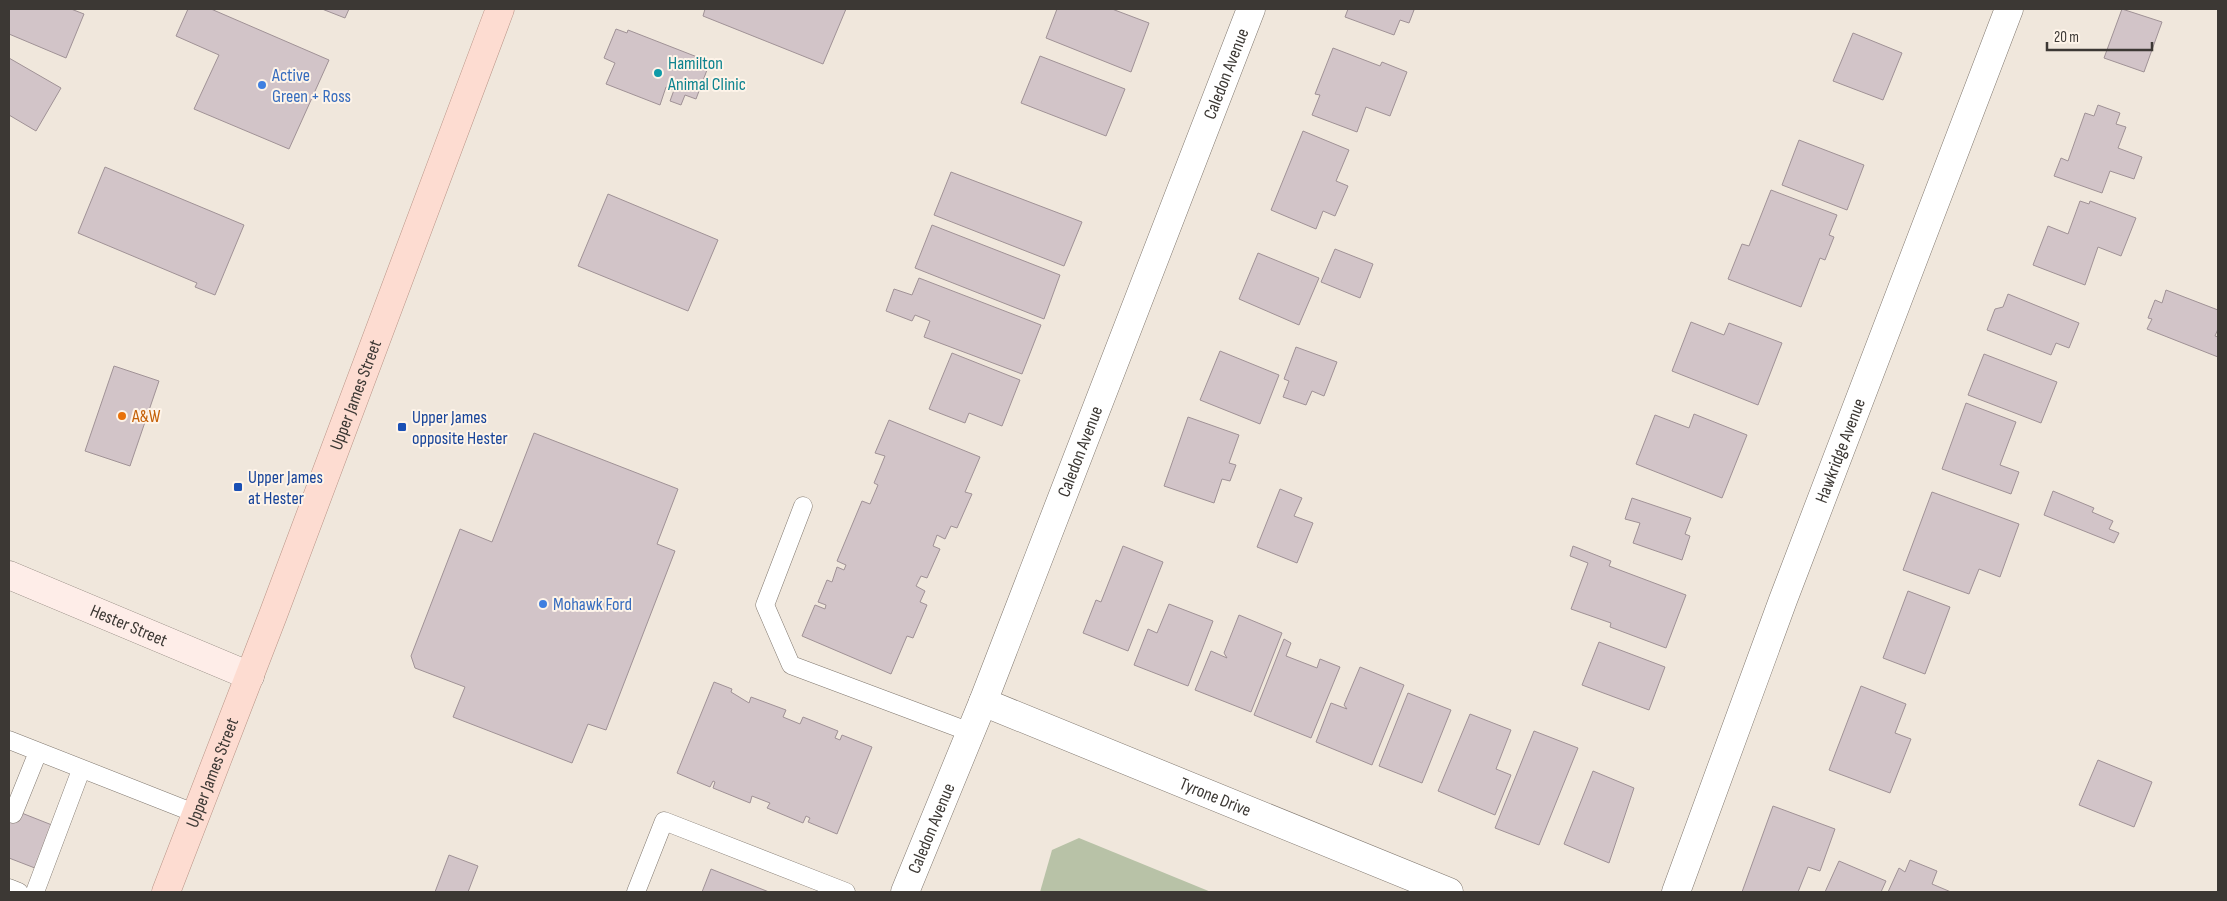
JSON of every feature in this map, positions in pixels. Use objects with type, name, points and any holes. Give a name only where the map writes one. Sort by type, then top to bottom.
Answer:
[{"type":"main road","name":"Upper James Street","points":[[166,892],[250,676],[500,9]]},
{"type":"street","name":"Caledon Avenue","points":[[905,892],[983,702],[1251,9]]},
{"type":"street","name":"Hawkridge Avenue","points":[[1676,892],[1783,600],[2009,9]]},
{"type":"street","name":"Hester Street","points":[[9,575],[250,676]]},
{"type":"street","name":"Tyrone Drive","points":[[983,702],[1449,892]]},
{"type":"lane","points":[[803,506],[765,604],[791,665],[970,732]]},
{"type":"lane","points":[[9,740],[81,770],[197,814]]},
{"type":"lane","points":[[13,814],[38,752]]},
{"type":"lane","points":[[35,892],[81,770]]},
{"type":"lane","points":[[636,892],[664,821],[846,892]]},
{"type":"lane","points":[[9,888],[19,892]]},
{"type":"green space","points":[[1079,838],[1211,892],[1040,892],[1052,850]]},
{"type":"building","points":[[9,9],[71,9],[84,14],[66,58],[9,34]]},
{"type":"building","name":"Active Green + Ross","points":[[188,9],[211,9],[329,60],[289,149],[194,109],[219,55],[176,36]]},
{"type":"building","points":[[322,9],[349,9],[345,18]]},
{"type":"building","points":[[705,9],[846,9],[823,64],[703,16]]},
{"type":"building","points":[[1057,9],[1112,9],[1149,23],[1131,72],[1046,38]]},
{"type":"building","points":[[1348,9],[1414,10],[1409,23],[1400,20],[1394,35],[1345,17]]},
{"type":"building","points":[[2122,9],[2162,22],[2144,72],[2104,58]]},
{"type":"building","name":"Hamilton Animal Clinic","points":[[616,29],[627,33],[628,30],[710,62],[696,99],[685,95],[681,105],[670,101],[674,90],[666,87],[660,105],[606,84],[615,63],[604,58]]},
{"type":"building","points":[[1853,33],[1902,53],[1883,100],[1833,81]]},
{"type":"building","points":[[1333,48],[1380,66],[1382,62],[1407,72],[1390,116],[1366,107],[1357,132],[1312,115],[1320,95],[1315,94]]},
{"type":"building","points":[[1040,56],[1125,89],[1106,136],[1021,103]]},
{"type":"building","points":[[9,58],[61,88],[36,131],[9,115]]},
{"type":"building","points":[[2098,105],[2120,113],[2116,124],[2126,127],[2118,148],[2142,157],[2134,179],[2110,171],[2102,193],[2054,176],[2061,158],[2068,161],[2085,113],[2094,116]]},
{"type":"building","points":[[1303,131],[1349,150],[1336,181],[1348,186],[1335,216],[1323,211],[1316,229],[1271,210]]},
{"type":"building","points":[[1799,140],[1864,165],[1847,210],[1782,185]]},
{"type":"building","points":[[105,167],[244,225],[215,295],[195,287],[197,283],[78,233]]},
{"type":"building","points":[[951,172],[1082,222],[1064,266],[934,215]]},
{"type":"building","points":[[1771,190],[1837,215],[1829,235],[1834,237],[1825,260],[1820,258],[1801,307],[1728,279],[1742,244],[1749,246]]},
{"type":"building","points":[[608,194],[718,240],[688,311],[578,266]]},
{"type":"building","points":[[2080,201],[2089,204],[2090,201],[2136,218],[2121,256],[2098,247],[2085,285],[2033,265],[2048,226],[2068,234]]},
{"type":"building","points":[[932,225],[1060,275],[1044,319],[915,268]]},
{"type":"building","points":[[1335,249],[1373,264],[1360,298],[1321,282]]},
{"type":"building","points":[[1258,253],[1319,278],[1299,325],[1239,299]]},
{"type":"building","points":[[919,278],[1041,325],[1022,374],[924,337],[930,321],[915,315],[912,321],[886,311],[894,289],[912,295]]},
{"type":"building","points":[[2166,290],[2218,310],[2218,329],[2215,336],[2218,337],[2218,357],[2147,329],[2152,319],[2148,318],[2155,300],[2162,303]]},
{"type":"building","points":[[2008,294],[2079,323],[2069,348],[2056,343],[2051,355],[1987,330],[1995,309],[2003,307]]},
{"type":"building","points":[[1691,322],[1724,335],[1729,323],[1782,343],[1758,405],[1672,371]]},
{"type":"building","points":[[1296,347],[1337,362],[1324,396],[1312,391],[1306,405],[1283,397],[1289,381],[1284,379]]},
{"type":"building","points":[[1220,351],[1279,375],[1260,424],[1200,400]]},
{"type":"building","points":[[952,353],[1020,380],[1002,426],[969,413],[965,423],[929,409]]},
{"type":"building","points":[[1984,354],[2057,382],[2041,423],[1968,395]]},
{"type":"building","name":"A&W","points":[[114,366],[159,381],[130,466],[85,451]]},
{"type":"building","points":[[1966,403],[2016,422],[2000,465],[2019,472],[2011,494],[1942,469]]},
{"type":"building","points":[[1694,414],[1747,435],[1722,498],[1636,464],[1655,415],[1689,428]]},
{"type":"building","points":[[1188,417],[1239,435],[1229,463],[1236,465],[1230,481],[1222,479],[1214,503],[1164,486]]},
{"type":"building","points":[[889,420],[980,457],[965,492],[972,494],[957,528],[951,526],[945,539],[937,535],[933,546],[940,549],[927,578],[921,576],[916,586],[925,591],[920,602],[927,605],[913,638],[907,636],[891,674],[802,636],[815,605],[825,609],[826,605],[818,602],[827,580],[832,582],[837,567],[844,570],[846,565],[837,561],[862,501],[870,504],[878,485],[874,483],[885,456],[875,453]]},
{"type":"building","name":"Mohawk Ford","points":[[534,433],[678,489],[657,544],[675,551],[606,730],[588,724],[572,763],[453,717],[465,687],[415,668],[411,656],[460,529],[492,542]]},
{"type":"building","points":[[1280,489],[1302,498],[1294,516],[1313,523],[1297,563],[1257,547]]},
{"type":"building","points":[[2053,491],[2094,508],[2092,512],[2113,521],[2109,529],[2119,533],[2114,543],[2044,515]]},
{"type":"building","points":[[1932,492],[2019,524],[2000,577],[1979,569],[1969,594],[1903,570]]},
{"type":"building","points":[[1632,498],[1691,518],[1685,534],[1690,536],[1682,560],[1633,543],[1640,523],[1625,519]]},
{"type":"building","points":[[1123,546],[1163,562],[1128,651],[1083,633],[1096,600],[1101,602]]},
{"type":"building","points":[[1573,546],[1611,561],[1609,566],[1686,595],[1666,648],[1610,627],[1611,623],[1571,609],[1588,563],[1570,556]]},
{"type":"building","points":[[1908,591],[1950,607],[1925,674],[1883,658]]},
{"type":"building","points":[[1169,604],[1213,621],[1188,686],[1134,665],[1148,629],[1157,633]]},
{"type":"building","points":[[1239,615],[1282,633],[1251,712],[1195,690],[1211,651],[1227,658],[1224,653]]},
{"type":"building","points":[[1284,639],[1291,643],[1286,656],[1317,668],[1320,659],[1340,667],[1311,738],[1254,715]]},
{"type":"building","points":[[1599,642],[1665,667],[1649,710],[1582,685]]},
{"type":"building","points":[[1360,667],[1404,685],[1372,765],[1316,742],[1331,703],[1347,709],[1344,705]]},
{"type":"building","points":[[714,682],[732,689],[731,692],[749,703],[751,697],[786,710],[783,717],[800,724],[803,717],[838,731],[835,738],[840,740],[842,735],[872,747],[837,834],[808,822],[810,818],[806,816],[803,823],[767,808],[770,803],[752,796],[750,803],[713,788],[715,782],[713,781],[710,787],[677,773]]},
{"type":"building","points":[[1861,686],[1906,704],[1895,733],[1911,739],[1890,793],[1829,770]]},
{"type":"building","points":[[1408,693],[1451,710],[1422,783],[1379,766]]},
{"type":"building","points":[[1470,714],[1511,730],[1496,769],[1511,775],[1495,815],[1438,791]]},
{"type":"building","points":[[1534,731],[1578,748],[1539,845],[1495,828]]},
{"type":"building","points":[[2098,760],[2152,782],[2134,827],[2079,805]]},
{"type":"building","points":[[1593,771],[1634,788],[1609,863],[1564,844]]},
{"type":"building","points":[[1773,806],[1835,829],[1820,871],[1808,867],[1798,892],[1742,892]]},
{"type":"building","points":[[9,808],[57,827],[40,870],[9,858]]},
{"type":"building","points":[[449,855],[478,866],[468,892],[435,892]]},
{"type":"building","points":[[1910,860],[1937,871],[1932,884],[1951,892],[1888,892],[1899,868],[1905,872]]},
{"type":"building","points":[[1839,861],[1886,881],[1881,892],[1825,892]]},
{"type":"building","points":[[711,869],[769,892],[702,892]]},
{"type":"place","name":"Hamilton Animal Clinic","points":[[658,73]]},
{"type":"place","name":"Active Green + Ross","points":[[262,85]]},
{"type":"place","name":"A&W","points":[[122,416]]},
{"type":"place","name":"Upper James opposite Hester","points":[[402,427]]},
{"type":"place","name":"Upper James at Hester","points":[[238,487]]},
{"type":"place","name":"Mohawk Ford","points":[[543,604]]}]
